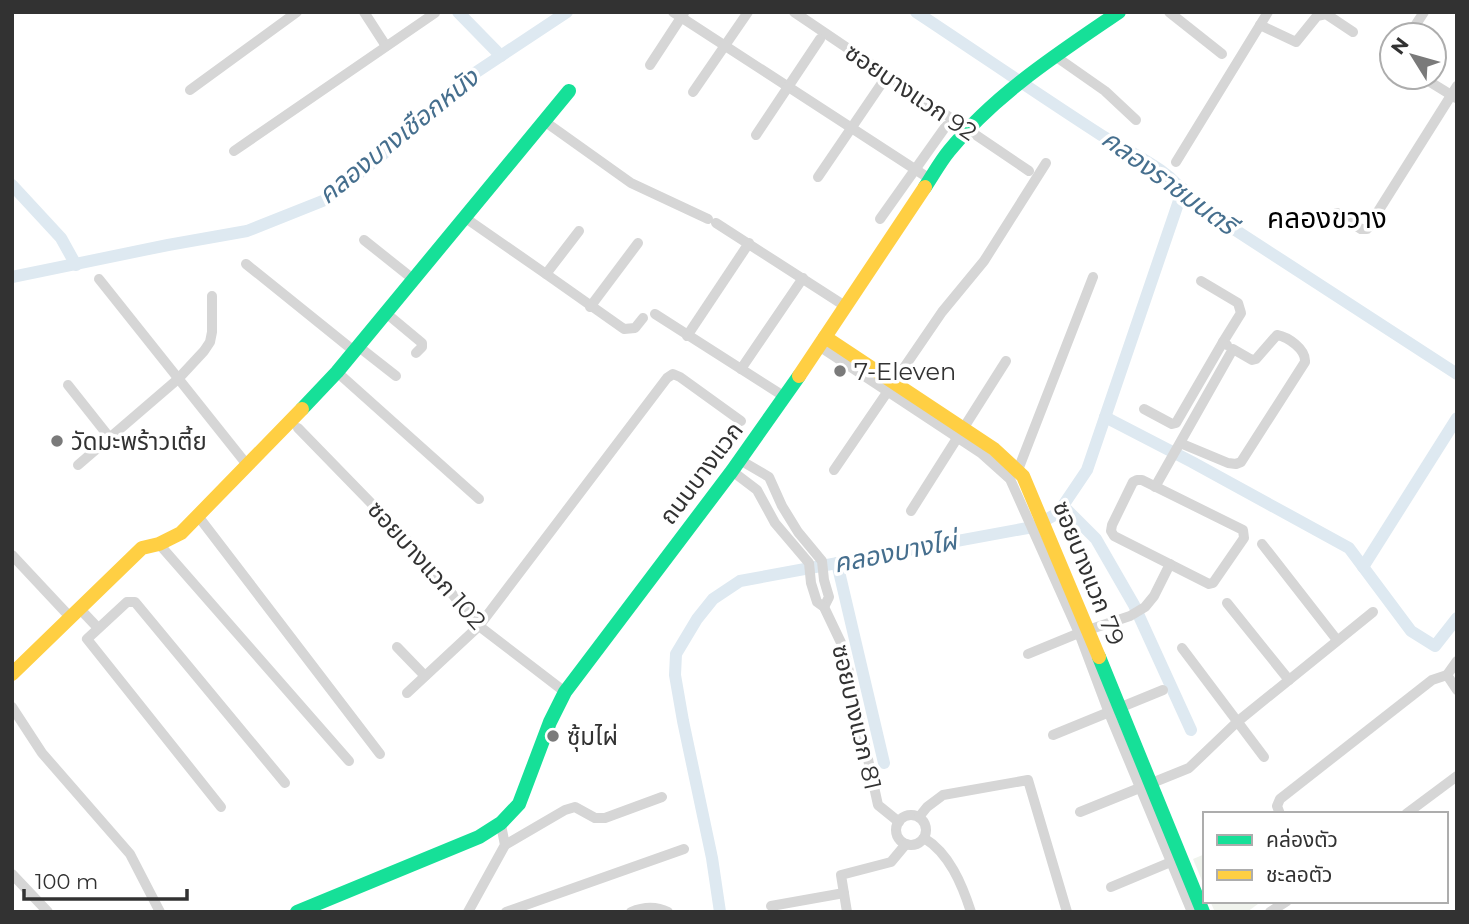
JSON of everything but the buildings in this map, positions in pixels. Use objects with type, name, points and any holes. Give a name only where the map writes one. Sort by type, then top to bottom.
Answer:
[{"type":"street","points":[[190,90],[297,12]]},
{"type":"street","points":[[364,12],[387,46]]},
{"type":"street","points":[[693,92],[748,12]]},
{"type":"street","name":"ซอยบางแวก 92","points":[[794,12],[1029,171]]},
{"type":"street","name":"ถนนบางแวก","points":[[297,912],[479,837],[501,825],[512,815],[565,692],[785,397],[930,179],[967,130],[994,104],[1050,60],[1119,12]]},
{"type":"street","points":[[1169,12],[1222,54]]},
{"type":"street","points":[[1176,162],[1268,12]]},
{"type":"street","points":[[234,151],[435,13]]},
{"type":"street","points":[[650,65],[679,14],[930,179]]},
{"type":"street","points":[[1260,24],[1296,42],[1317,16],[1326,14],[1353,32]]},
{"type":"street","points":[[757,135],[820,39]]},
{"type":"street","points":[[1050,60],[1105,91],[1136,120]]},
{"type":"street","points":[[818,177],[883,83]]},
{"type":"street","points":[[12,674],[142,548],[159,544],[181,533],[248,466],[337,372],[569,91]]},
{"type":"street","points":[[1337,214],[1361,229],[1367,229],[1455,93]]},
{"type":"street","points":[[544,121],[631,183],[712,221],[845,306]]},
{"type":"street","points":[[880,219],[946,126]]},
{"type":"street","points":[[834,470],[942,313],[984,261],[1046,163]]},
{"type":"street","points":[[464,217],[624,329],[635,328],[643,318]]},
{"type":"street","points":[[546,274],[579,231]]},
{"type":"street","points":[[364,240],[413,279]]},
{"type":"street","points":[[590,307],[638,243]]},
{"type":"street","points":[[687,336],[748,243]]},
{"type":"street","points":[[246,264],[356,349],[396,376]]},
{"type":"street","points":[[1018,470],[1093,277]]},
{"type":"street","points":[[741,369],[803,278]]},
{"type":"street","points":[[99,279],[248,466]]},
{"type":"street","points":[[1143,409],[1172,425],[1175,423],[1241,313],[1238,303],[1201,281]]},
{"type":"street","points":[[78,465],[178,379],[210,342],[212,296]]},
{"type":"street","points":[[386,313],[422,343],[416,354]]},
{"type":"street","points":[[655,314],[785,397]]},
{"type":"street","points":[[1179,445],[1228,463],[1241,462],[1306,357],[1304,352],[1282,335],[1277,335],[1256,359],[1252,360],[1223,342]]},
{"type":"street","name":"ซอยบางแวก 79","points":[[822,341],[960,433],[1010,479],[1035,517]]},
{"type":"street","points":[[1154,487],[1233,349]]},
{"type":"street","points":[[911,511],[1006,361]]},
{"type":"street","points":[[337,372],[479,499]]},
{"type":"street","points":[[407,693],[478,626],[667,378],[673,374],[680,377],[741,421]]},
{"type":"street","points":[[68,385],[110,438]]},
{"type":"street","name":"ซอยบางแวก 102","points":[[298,428],[414,549],[478,626],[565,692]]},
{"type":"street","name":"ซอยบางแวก 79","points":[[960,433],[994,449],[1018,470],[1027,482],[1035,517],[1084,631],[1113,711],[1177,860],[1203,912]]},
{"type":"street","points":[[736,465],[769,477],[798,532],[822,561],[829,597],[824,607]]},
{"type":"street","name":"ซอยบางแวก 81","points":[[736,465],[757,490],[775,523],[809,563],[817,602],[824,607],[844,649],[878,805],[899,822]]},
{"type":"street","points":[[1142,480],[1154,487],[1243,530],[1245,534],[1213,583],[1209,584],[1114,536],[1112,525],[1133,482],[1142,480]]},
{"type":"street","points":[[198,516],[380,754]]},
{"type":"street","points":[[159,544],[349,761]]},
{"type":"street","points":[[1262,544],[1338,640]]},
{"type":"street","points":[[12,555],[75,613],[98,628]]},
{"type":"street","points":[[1028,653],[1130,616],[1145,607],[1154,596],[1170,565]]},
{"type":"street","points":[[221,807],[87,639],[127,602],[135,602],[285,783]]},
{"type":"street","points":[[1227,603],[1289,680]]},
{"type":"street","points":[[1080,812],[1189,768],[1237,722],[1373,612]]},
{"type":"street","points":[[397,647],[425,676]]},
{"type":"street","points":[[1182,648],[1264,757]]},
{"type":"street","points":[[1279,812],[1277,806],[1280,799],[1432,680],[1447,675],[1457,661]]},
{"type":"street","points":[[1447,675],[1457,690]]},
{"type":"street","points":[[1053,735],[1163,690]]},
{"type":"street","points":[[12,707],[42,753],[130,854],[160,912]]},
{"type":"street","points":[[1409,812],[1457,775]]},
{"type":"street","points":[[919,817],[943,794],[1028,780],[1067,912]]},
{"type":"street","points":[[468,912],[505,845],[565,810],[575,807],[595,818],[605,818],[662,797]]},
{"type":"street","points":[[910,815],[919,817],[925,825],[923,838],[915,844],[905,844],[897,832],[899,822],[910,815]]},
{"type":"street","points":[[501,825],[505,845]]},
{"type":"street","points":[[923,838],[934,844],[961,882],[971,912]]},
{"type":"street","points":[[847,912],[841,875],[891,862],[905,844]]},
{"type":"street","points":[[506,912],[684,849]]},
{"type":"street","points":[[1111,887],[1177,860]]},
{"type":"street","name":"ซอยบางแวก 79","points":[[1177,860],[1192,912]]},
{"type":"street","points":[[12,874],[48,912]]},
{"type":"street","points":[[771,906],[844,892]]},
{"type":"street","points":[[631,912],[650,908],[660,908],[668,912]]},
{"type":"shaded area","points":[[1203,855],[1203,883],[1193,859]]},
{"type":"shaded area","points":[[1211,903],[1259,903],[1247,912],[1215,912]]},
{"type":"waterway","points":[[458,12],[501,56]]},
{"type":"waterway","name":"คลองบางเชือกหนัง","points":[[12,277],[247,231],[325,200],[381,156],[475,73],[567,12]]},
{"type":"waterway","name":"คลองบางไผ่","points":[[916,12],[1101,135],[1160,170],[1180,188],[1186,198],[1457,374]]},
{"type":"waterway","points":[[12,185],[61,238],[76,265]]},
{"type":"waterway","name":"คลองบางไผ่","points":[[720,912],[712,858],[675,675],[676,654],[697,619],[713,599],[740,581],[1033,527],[1058,513],[1087,470],[1183,189]]},
{"type":"waterway","points":[[1105,417],[1349,548],[1411,631],[1435,646],[1457,618]]},
{"type":"waterway","points":[[1363,567],[1457,418]]},
{"type":"waterway","points":[[1063,506],[1096,539],[1134,605],[1191,730]]},
{"type":"waterway","points":[[837,563],[884,763]]},
{"type":"traffic: fast","points":[[925,187],[949,151],[987,111],[1029,76],[1119,12]]},
{"type":"traffic: fast","points":[[302,409],[337,372],[569,91]]},
{"type":"traffic: fast","points":[[297,912],[479,837],[501,823],[519,804],[550,722],[565,692],[732,471],[799,376]]},
{"type":"traffic: fast","points":[[1099,657],[1203,912]]},
{"type":"traffic: slow","points":[[799,376],[925,187]]},
{"type":"traffic: slow","points":[[825,337],[994,449],[1023,476],[1099,657]]},
{"type":"traffic: slow","points":[[12,674],[142,548],[159,544],[181,533],[302,409]]},
{"type":"place","name":"7-Eleven","points":[[840,371]]},
{"type":"place","name":"วัดมะพร้าวเตี้ย","points":[[57,441]]},
{"type":"place","name":"ซุ้มไผ่","points":[[553,736]]},
{"type":"district","name":"คลองขวาง","points":[[1327,218]]},
{"type":"water label","name":"คลองราชมนตรี","points":[[1169,182]]}]
